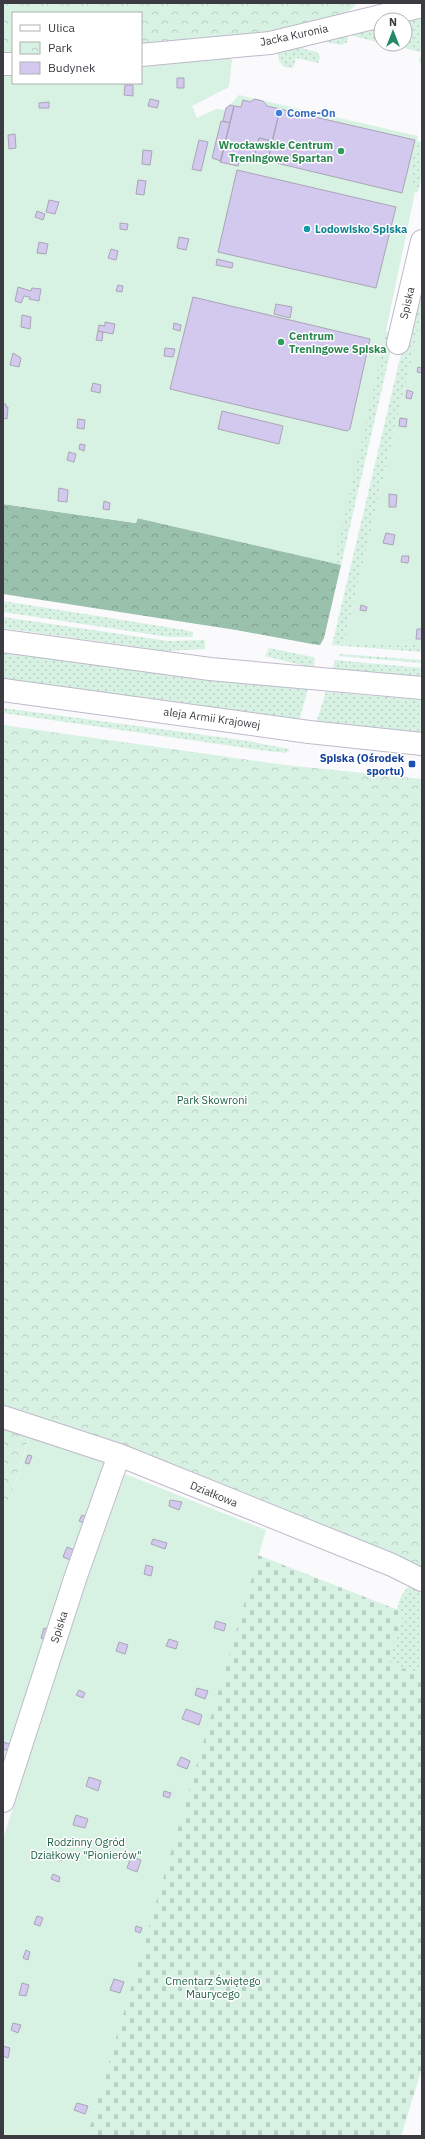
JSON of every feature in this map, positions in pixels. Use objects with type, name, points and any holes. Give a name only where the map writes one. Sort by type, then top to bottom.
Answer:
[{"type":"street","name":"Jacka Kuronia","points":[[142,55],[270,43],[422,6]]},
{"type":"street","name":"Spiska","points":[[398,343],[422,241]]},
{"type":"street","points":[[3,641],[210,669],[422,688]]},
{"type":"street","name":"aleja Armii Krajowej","points":[[3,690],[309,732],[422,744]]},
{"type":"street","name":"Działkowa","points":[[3,1417],[119,1455],[392,1565],[422,1580]]},
{"type":"street","name":"Spiska","points":[[3,1801],[74,1579],[119,1455]]},
{"type":"green space","points":[[3,3],[357,3],[343,14],[320,23],[290,31],[222,41],[142,48],[142,12],[12,12],[12,57],[3,58]]},
{"type":"green space","points":[[422,13],[422,64],[419,61],[421,52],[413,50],[413,17]]},
{"type":"green space","points":[[373,23],[373,41],[349,35],[347,42],[341,45],[322,41],[303,47],[304,49],[317,52],[320,57],[318,63],[296,58],[293,68],[284,67],[279,61],[278,52]]},
{"type":"green space","points":[[227,55],[232,60],[229,87],[192,106],[197,118],[216,109],[225,110],[239,95],[418,136],[410,172],[415,191],[413,202],[380,359],[381,364],[378,370],[334,563],[138,518],[136,523],[3,504],[3,74],[12,73],[12,84],[142,84],[142,64]]},
{"type":"green space","points":[[416,141],[422,142],[422,177],[418,192],[414,193],[410,172]]},
{"type":"green space","points":[[422,266],[422,315],[344,643],[422,645],[422,652],[332,645]]},
{"type":"green space","points":[[422,315],[422,645],[344,643],[355,597]]},
{"type":"green space","points":[[383,331],[388,332],[393,341],[341,565],[138,518]]},
{"type":"green space","points":[[3,504],[136,523],[137,518],[341,565],[324,638],[320,645],[312,644],[236,630],[3,594]]},
{"type":"green space","points":[[3,601],[185,630],[193,632],[193,637],[169,637],[3,612]]},
{"type":"green space","points":[[3,617],[168,641],[205,640],[205,649],[166,651],[3,628]]},
{"type":"green space","points":[[269,648],[313,657],[315,660],[313,668],[265,656]]},
{"type":"green space","points":[[3,651],[226,681],[308,689],[299,721],[3,681]]},
{"type":"green space","points":[[340,654],[422,660],[422,663],[338,656]]},
{"type":"green space","points":[[335,660],[422,668],[422,678],[332,670]]},
{"type":"green space","points":[[326,692],[422,700],[422,733],[316,723]]},
{"type":"green space","points":[[3,708],[242,740],[289,749],[289,751],[285,753],[253,749],[3,713]]},
{"type":"green space","name":"Park Skowroni","points":[[3,725],[285,765],[422,779],[422,1569],[34,1421],[3,1522]]},
{"type":"green space","points":[[30,1436],[109,1463],[3,1782],[3,1522]]},
{"type":"green space","name":"Rodzinny Ogród Działkowy \"Pionierów\"","points":[[125,1474],[266,1530],[87,2136],[3,2136],[3,1839],[72,1622]]},
{"type":"green space","name":"Cmentarz Świętego Maurycego","points":[[258,1555],[403,1612],[389,1664],[422,1674],[422,2068],[401,2136],[87,2136]]},
{"type":"green space","points":[[414,1584],[422,1588],[422,1674],[389,1664],[403,1612],[397,1610],[399,1601],[404,1591]]},
{"type":"building","points":[[177,78],[184,78],[184,88],[177,88]]},
{"type":"building","points":[[125,85],[133,85],[133,96],[124,95]]},
{"type":"building","points":[[150,99],[159,101],[157,108],[148,106]]},
{"type":"building","points":[[255,99],[263,101],[267,106],[280,109],[272,141],[259,138],[253,161],[240,158],[238,166],[220,162],[234,106],[241,107],[243,100],[250,102]]},
{"type":"building","points":[[49,102],[49,108],[39,108],[39,103]]},
{"type":"building","points":[[230,105],[234,106],[230,123],[223,121],[226,108]]},
{"type":"building","name":"Wrocławskie Centrum Treningowe Spartan","points":[[280,109],[415,140],[402,193],[268,161]]},
{"type":"building","points":[[221,121],[230,123],[221,161],[212,158]]},
{"type":"building","points":[[15,134],[16,148],[9,149],[8,135]]},
{"type":"building","points":[[259,138],[272,141],[268,161],[254,158]]},
{"type":"building","points":[[199,140],[208,142],[201,171],[192,169]]},
{"type":"building","points":[[143,150],[152,151],[150,165],[142,164]]},
{"type":"building","name":"Lodowisko Spiska","points":[[237,170],[396,207],[376,288],[218,252]]},
{"type":"building","points":[[138,180],[146,181],[144,195],[136,194]]},
{"type":"building","points":[[49,200],[59,202],[55,214],[46,212]]},
{"type":"building","points":[[37,211],[45,214],[43,220],[35,217]]},
{"type":"building","points":[[120,223],[128,224],[127,230],[120,229]]},
{"type":"building","points":[[179,237],[189,239],[186,250],[177,248]]},
{"type":"building","points":[[39,242],[48,244],[46,254],[37,253]]},
{"type":"building","points":[[111,249],[118,251],[116,260],[108,258]]},
{"type":"building","points":[[217,259],[233,263],[232,268],[216,265]]},
{"type":"building","points":[[118,285],[123,286],[122,292],[116,291]]},
{"type":"building","points":[[18,287],[31,291],[32,288],[41,289],[39,301],[29,299],[30,297],[24,296],[21,303],[15,301]]},
{"type":"building","points":[[193,297],[370,339],[350,429],[347,431],[170,389]]},
{"type":"building","points":[[276,304],[292,307],[290,318],[274,314]]},
{"type":"building","points":[[22,315],[31,317],[30,329],[21,327]]},
{"type":"building","points":[[105,322],[115,324],[113,334],[98,331],[99,325],[105,326]]},
{"type":"building","points":[[174,323],[181,325],[180,331],[173,329]]},
{"type":"building","points":[[98,331],[103,332],[102,341],[96,340]]},
{"type":"building","points":[[165,348],[175,349],[173,357],[164,356]]},
{"type":"building","points":[[13,353],[21,358],[19,367],[10,365]]},
{"type":"building","points":[[418,367],[422,368],[422,373],[417,372]]},
{"type":"building","points":[[93,383],[101,385],[100,393],[91,391]]},
{"type":"building","points":[[407,390],[413,392],[411,399],[406,398]]},
{"type":"building","points":[[3,404],[6,404],[6,407],[8,407],[7,419],[3,418]]},
{"type":"building","points":[[222,411],[283,426],[279,444],[218,429]]},
{"type":"building","points":[[400,418],[407,419],[406,427],[399,426]]},
{"type":"building","points":[[78,419],[85,420],[84,429],[77,428]]},
{"type":"building","points":[[80,444],[85,445],[84,451],[79,449]]},
{"type":"building","points":[[69,452],[76,454],[74,462],[67,460]]},
{"type":"building","points":[[59,488],[68,490],[67,502],[58,501]]},
{"type":"building","points":[[389,494],[397,495],[396,507],[389,507]]},
{"type":"building","points":[[104,501],[110,503],[109,510],[103,509]]},
{"type":"building","points":[[386,533],[395,535],[393,545],[383,543]]},
{"type":"building","points":[[402,556],[409,556],[408,563],[401,562]]},
{"type":"building","points":[[361,605],[367,607],[366,611],[360,610]]},
{"type":"building","points":[[417,629],[422,629],[422,639],[416,639]]},
{"type":"building","points":[[28,1455],[32,1456],[29,1464],[25,1463]]},
{"type":"building","points":[[170,1500],[182,1502],[179,1510],[169,1506]]},
{"type":"building","points":[[82,1515],[89,1518],[86,1524],[79,1521]]},
{"type":"building","points":[[153,1539],[167,1543],[165,1549],[151,1544]]},
{"type":"building","points":[[67,1547],[77,1551],[73,1561],[63,1557]]},
{"type":"building","points":[[146,1565],[153,1567],[151,1576],[144,1574]]},
{"type":"building","points":[[216,1621],[226,1624],[224,1631],[214,1628]]},
{"type":"building","points":[[44,1628],[52,1630],[48,1641],[41,1638]]},
{"type":"building","points":[[169,1639],[178,1642],[176,1649],[166,1646]]},
{"type":"building","points":[[119,1642],[128,1645],[125,1654],[116,1651]]},
{"type":"building","points":[[197,1688],[208,1691],[205,1699],[195,1695]]},
{"type":"building","points":[[79,1690],[85,1693],[83,1698],[76,1695]]},
{"type":"building","points":[[186,1709],[202,1715],[199,1725],[182,1719]]},
{"type":"building","points":[[3,1742],[13,1745],[11,1752],[3,1749]]},
{"type":"building","points":[[181,1757],[190,1761],[187,1769],[177,1765]]},
{"type":"building","points":[[89,1777],[101,1781],[98,1791],[86,1786]]},
{"type":"building","points":[[164,1791],[171,1793],[169,1798],[163,1796]]},
{"type":"building","points":[[76,1815],[88,1819],[85,1828],[73,1825]]},
{"type":"building","points":[[58,1853],[63,1855],[62,1861],[56,1859]]},
{"type":"building","points":[[131,1857],[141,1860],[137,1872],[127,1868]]},
{"type":"building","points":[[53,1874],[60,1877],[59,1882],[51,1879]]},
{"type":"building","points":[[37,1916],[43,1918],[40,1926],[34,1924]]},
{"type":"building","points":[[136,1926],[142,1928],[140,1933],[135,1931]]},
{"type":"building","points":[[26,1950],[30,1952],[28,1960],[23,1958]]},
{"type":"building","points":[[114,1979],[124,1982],[120,1993],[110,1990]]},
{"type":"building","points":[[22,1983],[29,1985],[26,1996],[19,1995]]},
{"type":"building","points":[[13,2023],[21,2025],[18,2033],[11,2030]]},
{"type":"building","points":[[3,2046],[10,2048],[8,2058],[3,2056]]},
{"type":"building","points":[[77,2103],[88,2106],[85,2114],[74,2110]]},
{"type":"place","name":"Come-On","points":[[279,113]]},
{"type":"place","name":"Wrocławskie Centrum Treningowe Spartan","points":[[341,151]]},
{"type":"place","name":"Lodowisko Spiska","points":[[307,229]]},
{"type":"place","name":"Centrum Treningowe Spiska","points":[[281,342]]},
{"type":"place","name":"Spiska (Ośrodek sportu)","points":[[412,764]]}]
